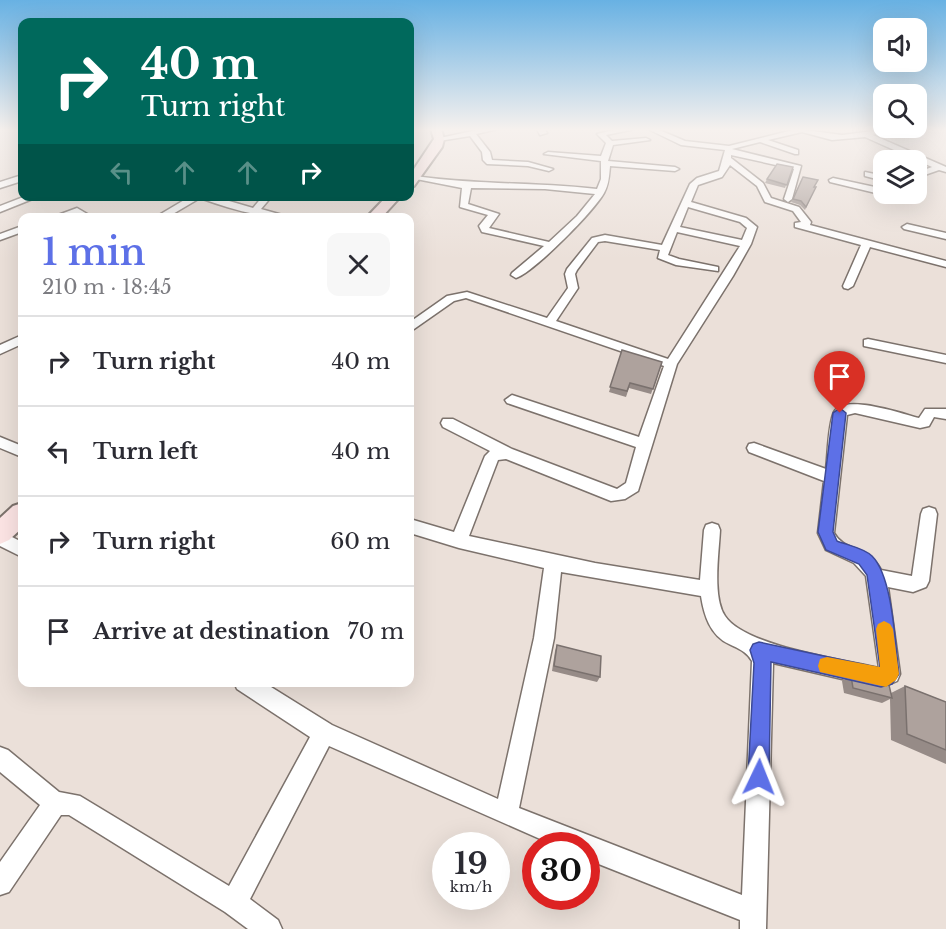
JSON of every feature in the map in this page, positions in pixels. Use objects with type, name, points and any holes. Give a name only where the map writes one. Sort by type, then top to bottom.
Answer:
[{"type":"street","points":[[516,275],[581,219],[600,192],[605,182],[605,172]]},
{"type":"street","points":[[714,269],[662,256],[663,248],[675,229],[694,184],[698,179],[720,175],[723,172]]},
{"type":"street","points":[[747,172],[760,185],[768,200],[796,208],[806,222],[802,226],[946,264]]},
{"type":"street","points":[[788,199],[797,172]]},
{"type":"street","points":[[868,174],[873,176]]},
{"type":"street","points":[[414,177],[467,185],[545,186],[600,192]]},
{"type":"street","points":[[13,204],[0,186],[18,179]]},
{"type":"street","points":[[833,180],[873,189]]},
{"type":"street","points":[[467,185],[463,205],[493,213],[484,226],[485,230],[550,245]]},
{"type":"street","points":[[0,209],[22,201]]},
{"type":"street","points":[[168,213],[190,201]]},
{"type":"street","points":[[218,201],[265,213]]},
{"type":"street","points":[[255,211],[264,201]]},
{"type":"street","points":[[379,213],[390,201]]},
{"type":"street","points":[[448,423],[507,453],[611,495],[619,495],[633,488],[644,444],[672,364],[746,244],[752,227],[748,222],[686,203]]},
{"type":"street","points":[[907,227],[946,236]]},
{"type":"street","points":[[675,229],[746,244]]},
{"type":"street","points":[[0,237],[18,230]]},
{"type":"street","points":[[550,321],[573,288],[570,274],[576,262],[595,240],[605,238],[663,248]]},
{"type":"street","points":[[848,286],[866,244]]},
{"type":"street","points":[[414,324],[451,298],[460,294],[474,296],[672,364]]},
{"type":"street","points":[[0,350],[18,341]]},
{"type":"street","points":[[868,344],[946,359]]},
{"type":"street","points":[[512,400],[644,444]]},
{"type":"street","points":[[712,531],[708,589],[721,627],[726,633],[751,643],[759,650],[886,678],[890,674],[876,577],[865,559],[838,549],[828,541],[825,532],[840,413],[843,410],[855,408],[920,423],[924,422],[930,412],[946,414]]},
{"type":"street","points":[[0,442],[18,450]]},
{"type":"street","points":[[754,447],[831,477]]},
{"type":"street","points":[[459,541],[492,456],[507,453]]},
{"type":"street","points":[[876,577],[913,584],[920,582],[929,514]]},
{"type":"street","points":[[0,533],[18,517]]},
{"type":"street","points":[[414,527],[459,541],[612,575],[708,589]]},
{"type":"street","points":[[0,538],[18,548]]},
{"type":"street","points":[[506,814],[544,638],[553,562]]},
{"type":"street","points":[[600,852],[753,921],[763,663],[759,650]]},
{"type":"street","points":[[252,687],[324,733],[551,832]]},
{"type":"street","points":[[234,903],[324,733]]},
{"type":"street","points":[[0,758],[55,803],[72,804],[234,903],[269,929]]},
{"type":"street","points":[[0,883],[55,803]]},
{"type":"building","points":[[771,172],[791,172],[787,185],[767,179]]},
{"type":"building","points":[[803,177],[818,180],[806,207],[801,201],[793,199]]},
{"type":"building","points":[[622,350],[662,362],[653,389],[630,383],[627,391],[610,387]]},
{"type":"building","points":[[557,645],[601,656],[600,677],[554,666]]},
{"type":"building","points":[[851,676],[889,685],[892,698],[853,688]]},
{"type":"building","points":[[905,686],[946,702],[946,750],[907,734]]},
{"type":"slow traffic","points":[[827,666],[886,678],[890,674],[884,629]]},
{"type":"route","points":[[759,777],[763,663],[759,650],[881,678],[886,678],[890,674],[878,583],[874,572],[865,559],[832,545],[825,532],[840,413]]}]
